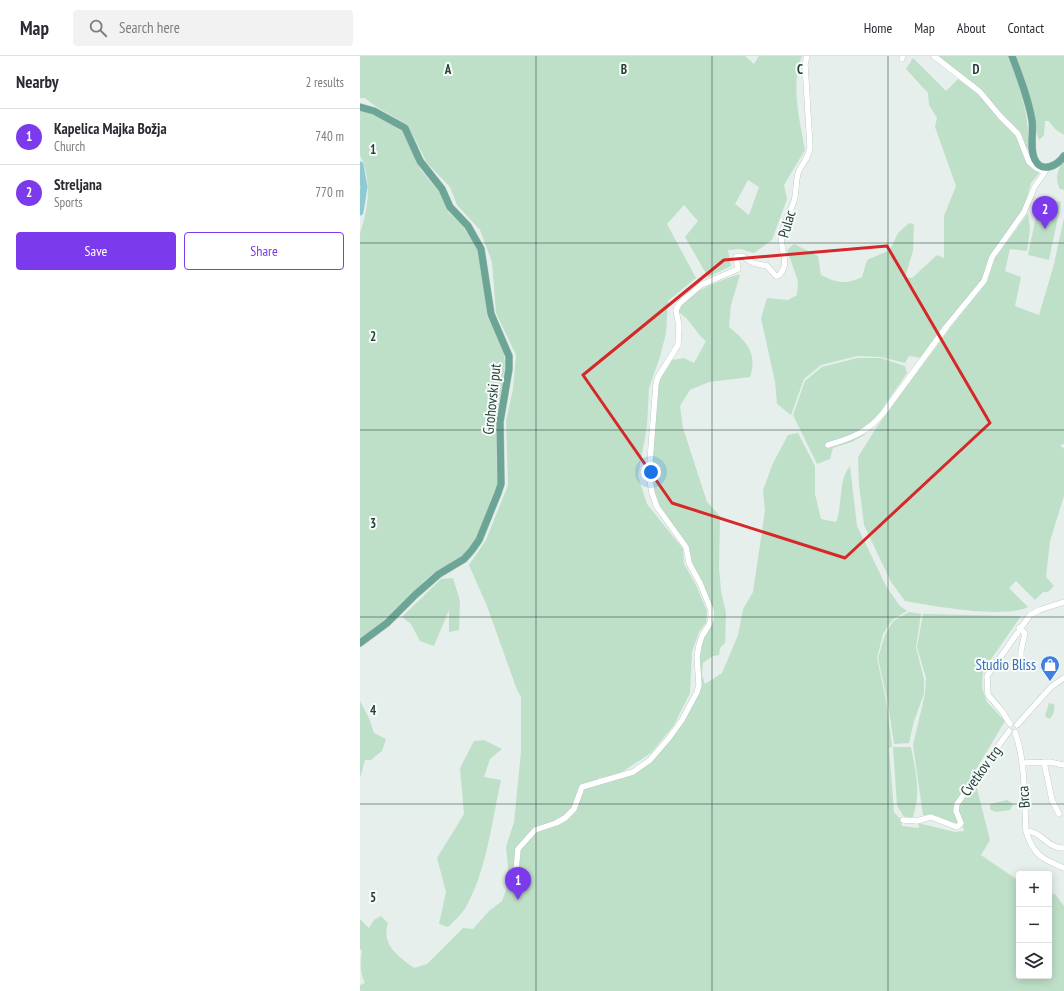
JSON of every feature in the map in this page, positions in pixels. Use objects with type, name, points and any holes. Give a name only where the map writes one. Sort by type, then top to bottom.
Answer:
[{"type":"main road","points":[[1012,56],[1031,116],[1034,157],[1039,165],[1045,170],[1055,166],[1064,156]]},
{"type":"main road","name":"Grohovski put","points":[[360,107],[374,110],[405,128],[423,166],[442,189],[450,207],[476,238],[484,262],[491,314],[509,356],[500,422],[500,484],[498,493],[479,540],[464,559],[439,574],[387,623],[360,643]]},
{"type":"street","name":"Pulac","points":[[515,882],[517,852],[533,831],[556,823],[565,818],[574,809],[580,789],[585,785],[633,772],[650,760],[682,720],[699,685],[697,657],[702,636],[711,619],[711,610],[700,583],[689,564],[686,548],[657,507],[649,480],[653,443],[652,430],[658,377],[678,345],[679,326],[676,313],[677,307],[697,288],[734,271],[738,266],[735,258],[740,256],[757,264],[767,266],[776,276],[778,276],[785,268],[786,260],[781,248],[782,232],[794,200],[799,170],[808,158],[810,147],[805,64],[807,56]]},
{"type":"street","points":[[828,446],[853,438],[875,423],[884,412],[947,326],[984,281],[992,257],[1024,212],[1035,186],[1045,170],[1036,168],[1029,162],[1018,134],[1000,116],[980,92],[934,56]]},
{"type":"street","points":[[1017,725],[1010,724],[1002,711],[988,695],[987,676],[1030,615],[1039,610],[1064,602]]},
{"type":"street","points":[[1020,628],[1025,633],[1021,651],[1021,663]]},
{"type":"street","name":"Cvetkov trg","points":[[903,820],[917,821],[931,817],[957,827],[961,823],[956,811],[958,804],[1012,731],[1018,728],[1017,725],[1051,687],[1064,678]]},
{"type":"street","name":"Cvetkov trg","points":[[1010,724],[1008,727],[1012,731]]},
{"type":"street","name":"Brca","points":[[1012,731],[1019,743],[1022,763],[1026,831]]},
{"type":"street","points":[[1044,762],[1052,800],[1059,814]]},
{"type":"street","name":"Brca","points":[[1022,763],[1044,762],[1064,765]]},
{"type":"street","points":[[1026,831],[1038,834],[1048,844],[1059,848],[1064,848]]},
{"type":"street","points":[[1026,831],[1036,853],[1051,863],[1064,868]]},
{"type":"highlighted area","points":[[887,246],[990,423],[845,558],[672,503],[583,375],[724,260]]},
{"type":"green space","points":[[360,56],[745,56],[754,64],[759,56],[802,56],[798,67],[796,91],[805,150],[784,185],[787,199],[772,240],[754,253],[740,249],[728,250],[731,266],[708,277],[685,237],[698,221],[684,205],[667,224],[696,278],[668,301],[666,333],[660,357],[649,388],[647,426],[638,476],[647,504],[683,549],[684,564],[695,583],[707,611],[706,623],[699,632],[692,652],[690,693],[674,725],[651,753],[619,774],[599,778],[593,784],[606,781],[651,761],[697,698],[699,657],[703,636],[712,624],[714,614],[704,586],[693,564],[688,547],[659,505],[653,492],[651,479],[659,381],[672,360],[684,358],[694,363],[706,341],[698,334],[687,319],[678,312],[682,305],[695,293],[736,275],[740,275],[731,305],[729,327],[741,337],[749,348],[752,361],[750,377],[709,382],[690,390],[680,406],[683,428],[707,502],[720,516],[719,568],[721,591],[726,613],[725,643],[720,648],[719,655],[713,656],[703,663],[702,675],[705,684],[722,673],[738,635],[743,609],[753,592],[765,511],[763,490],[773,463],[788,435],[798,433],[815,466],[815,494],[821,519],[836,522],[842,485],[846,472],[850,466],[857,526],[886,586],[900,606],[907,611],[892,620],[883,634],[877,658],[887,705],[892,747],[889,748],[894,812],[901,820],[902,826],[919,828],[918,823],[955,832],[964,831],[959,814],[959,805],[975,781],[990,840],[981,855],[1016,879],[1016,979],[1052,979],[1052,894],[1055,894],[1064,906],[1064,991],[360,991],[360,985],[365,983],[361,968],[362,951],[360,949],[360,919],[369,928],[374,920],[381,916],[388,923],[386,931],[387,938],[392,949],[414,968],[427,964],[463,928],[473,929],[489,911],[502,901],[506,890],[508,867],[506,847],[514,822],[521,752],[521,697],[517,690],[487,606],[469,565],[486,540],[508,485],[506,421],[513,389],[516,355],[496,313],[492,262],[480,230],[457,205],[450,187],[427,163],[408,125],[375,106],[365,98],[360,98]],"holes":[[[748,180],[759,187],[749,215],[735,204]]]},
{"type":"green space","points":[[936,56],[1008,56],[1026,113],[1029,148],[1026,148],[996,107]]},
{"type":"green space","points":[[1014,56],[1064,56],[1064,135],[1055,129],[1049,121],[1045,121],[1044,135],[1039,140]]},
{"type":"green space","points":[[913,58],[946,91],[958,79],[979,94],[1017,137],[1027,164],[1040,172],[1031,183],[1023,210],[982,280],[922,358],[909,356],[905,363],[881,357],[857,356],[821,365],[804,379],[791,415],[777,404],[775,382],[761,318],[767,298],[788,300],[797,295],[798,281],[787,250],[794,244],[818,256],[821,275],[832,280],[846,282],[856,280],[862,277],[867,260],[890,250],[898,233],[909,223],[914,224],[913,251],[905,277],[912,278],[937,255],[944,258],[944,216],[956,186],[935,127],[937,118],[929,105],[928,93],[906,69]]},
{"type":"green space","points":[[360,111],[372,113],[403,132],[421,170],[440,193],[449,213],[461,224],[473,240],[481,261],[487,316],[504,353],[505,366],[496,422],[497,484],[476,539],[460,559],[437,571],[424,581],[398,609],[360,639],[360,233],[367,203],[368,184],[360,155]]},
{"type":"green space","points":[[1064,159],[1064,190],[1060,189],[1057,178]]},
{"type":"green space","points":[[1040,197],[1061,202],[1049,260],[1028,255]]},
{"type":"green space","points":[[1028,213],[1030,229],[1027,251],[1010,249],[1005,271],[1021,277],[1015,306],[1039,315],[1054,264],[1064,218],[1064,444],[1060,445],[1064,449],[1064,496],[1050,541],[1046,577],[1054,586],[1048,592],[1043,592],[1035,600],[1016,581],[1009,588],[1028,607],[1003,612],[986,612],[932,606],[905,601],[891,582],[864,525],[859,485],[858,457],[878,425],[950,328],[987,282],[995,258]]},
{"type":"green space","points":[[857,358],[881,358],[905,366],[907,373],[864,435],[852,442],[833,448],[830,459],[817,464],[793,415],[805,381],[822,367]]},
{"type":"green space","points":[[453,578],[460,601],[459,630],[449,632],[449,610],[434,646],[420,641],[411,624],[402,617],[441,579]]},
{"type":"green space","points":[[909,612],[921,614],[916,647],[924,679],[924,694],[914,721],[909,743],[894,744],[888,704],[878,658],[885,635],[893,621]]},
{"type":"green space","points":[[923,614],[1021,616],[983,671],[982,687],[987,702],[1005,721],[956,803],[959,822],[956,825],[932,816],[923,815],[913,745],[925,694],[926,678],[917,647]]},
{"type":"green space","points":[[360,701],[369,718],[374,733],[386,739],[382,751],[371,760],[365,760],[360,778]]},
{"type":"green space","points":[[1049,703],[1054,704],[1054,708],[1053,714],[1049,719],[1045,716]]},
{"type":"green space","points":[[484,740],[502,749],[490,759],[484,777],[501,780],[488,845],[479,877],[466,907],[448,927],[439,924],[446,892],[437,858],[464,814],[460,768],[474,741]]},
{"type":"green space","points":[[893,747],[911,747],[917,782],[917,799],[913,817],[904,817],[897,806]]},
{"type":"green space","points":[[1007,800],[1013,804],[1010,810],[995,812],[990,809],[990,804]]},
{"type":"waterway","points":[[360,165],[364,187],[360,212]]},
{"type":"place","name":"Streljana","points":[[1045,229]]},
{"type":"place","name":"Studio Bliss","points":[[1050,682]]},
{"type":"place","name":"Kapelica Majka Božja","points":[[518,900]]}]
